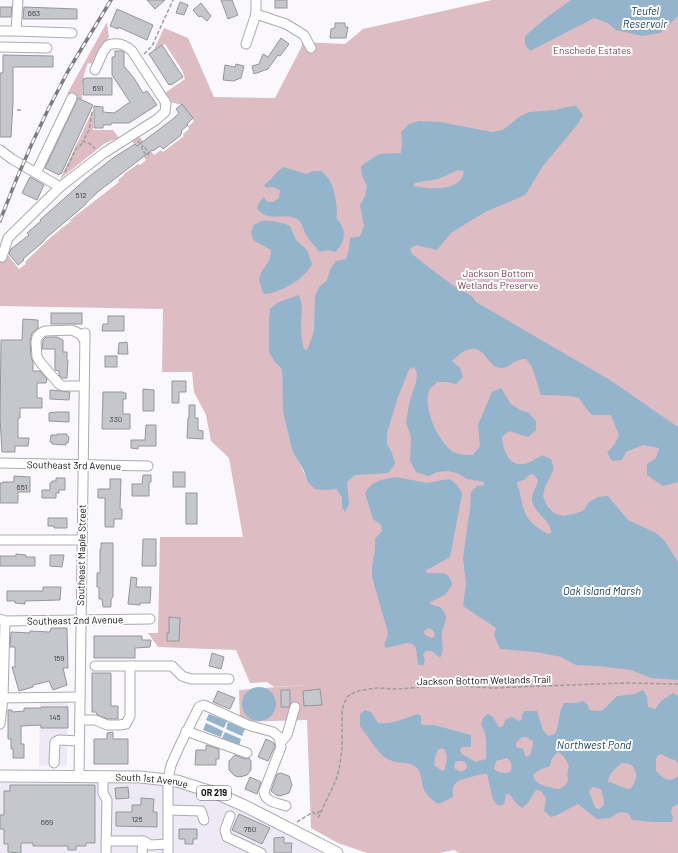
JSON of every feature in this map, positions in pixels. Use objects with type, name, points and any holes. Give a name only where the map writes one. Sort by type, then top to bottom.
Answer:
[{"type":"main road","name":"South 1st Avenue","points":[[0,776],[103,776],[168,780],[218,794],[245,806],[337,853]]},
{"type":"street","points":[[16,31],[18,0]]},
{"type":"street","points":[[246,44],[256,14],[256,0]]},
{"type":"street","points":[[256,14],[286,24],[304,35],[311,48]]},
{"type":"street","points":[[0,31],[72,33]]},
{"type":"street","points":[[2,257],[8,238],[68,180],[101,155],[163,116],[165,112],[166,103],[128,46],[122,44],[108,45],[105,48],[95,70]]},
{"type":"street","points":[[0,47],[47,48]]},
{"type":"street","points":[[36,173],[72,98]]},
{"type":"street","points":[[0,150],[60,188]]},
{"type":"street","name":"Southeast Maple Street","points":[[79,776],[82,464],[84,386],[85,337],[72,330],[41,333],[37,337],[36,342],[37,357],[40,362],[59,384],[63,386],[84,386]]},
{"type":"street","name":"Southeast 3rd Avenue","points":[[0,463],[148,466]]},
{"type":"street","points":[[1,540],[82,540]]},
{"type":"street","name":"Southeast 2nd Avenue","points":[[2,620],[150,619]]},
{"type":"street","points":[[0,724],[2,698],[2,620]]},
{"type":"street","points":[[95,666],[172,666],[182,676],[191,678],[229,678]]},
{"type":"street","points":[[80,720],[95,720],[107,725],[126,724],[130,716],[130,666]]},
{"type":"street","points":[[2,698],[80,697]]},
{"type":"street","points":[[106,841],[143,841],[150,845],[168,849],[168,780],[171,766],[186,731],[199,707],[204,705],[248,725],[273,732],[279,737],[281,747],[264,791],[264,795],[272,802],[286,806]]},
{"type":"street","points":[[281,742],[287,735],[295,707]]},
{"type":"street","points":[[186,731],[247,753]]},
{"type":"street","points":[[54,763],[56,742],[59,740],[79,741]]},
{"type":"street","points":[[103,776],[103,793],[107,800],[106,853]]},
{"type":"street","points":[[169,810],[201,811],[204,820]]},
{"type":"street","points":[[230,816],[225,830],[227,837],[261,853]]},
{"type":"street","points":[[142,853],[143,841]]},
{"type":"path","points":[[137,58],[148,51],[152,46],[173,0]]},
{"type":"path","points":[[17,110],[23,110]]},
{"type":"path","points":[[85,142],[83,139],[90,130],[92,112]]},
{"type":"path","points":[[133,134],[142,146],[144,146],[149,152],[148,155],[146,155],[142,150],[142,146]]},
{"type":"path","points":[[85,142],[92,145],[101,155]]},
{"type":"path","points":[[68,180],[64,174],[76,149],[85,142]]},
{"type":"path","name":"Jackson Bottom Wetlands Trail","points":[[318,818],[336,780],[339,769],[342,750],[342,711],[344,703],[348,696],[355,692],[377,688],[398,689],[449,685],[491,688],[624,683],[678,684]]},
{"type":"path","points":[[289,828],[313,812],[315,814],[321,811]]},
{"type":"shaded area","points":[[40,699],[68,699],[67,766],[39,766]]},
{"type":"shaded area","points":[[0,783],[118,783],[163,785],[190,790],[221,802],[295,837],[314,847],[320,853],[0,853]]},
{"type":"green space","name":"Jackson Bottom Wetlands Preserve","points":[[492,0],[678,0],[678,853],[459,853],[454,850],[440,853],[367,853],[338,843],[311,828],[307,720],[240,722],[239,690],[305,685],[274,687],[267,682],[250,683],[236,650],[158,647],[148,633],[158,633],[160,537],[243,537],[229,458],[211,441],[206,415],[194,392],[192,372],[162,372],[163,309],[0,306],[0,256],[2,248],[19,269],[26,264],[25,262],[51,237],[71,221],[70,220],[119,182],[118,180],[124,174],[146,160],[132,141],[139,136],[154,155],[161,150],[163,152],[184,136],[183,134],[189,129],[188,127],[194,121],[182,105],[170,102],[165,93],[185,79],[182,70],[165,44],[153,52],[164,28],[188,38],[214,97],[275,98],[302,46],[302,42],[345,44],[363,29]],"holes":[[[282,373],[345,373],[342,507],[342,498],[336,489],[307,481],[288,435],[284,408]]]},
{"type":"green space","points":[[107,22],[109,37],[93,64],[88,63],[83,82],[82,100],[67,94]]},
{"type":"green space","points":[[93,110],[93,130],[113,130],[119,138],[104,144],[60,179]]},
{"type":"water","name":"Teufel Reservoir","points":[[571,0],[678,0],[678,16],[660,33],[642,36],[616,30],[608,23],[594,18],[530,51],[525,44],[525,36],[546,18]]},
{"type":"water","name":"Oak Island Marsh","points":[[576,106],[583,115],[577,125],[543,166],[526,194],[485,212],[451,233],[437,250],[416,245],[410,249],[412,254],[454,286],[469,295],[476,302],[610,380],[678,427],[678,482],[663,486],[647,475],[647,464],[656,458],[659,448],[643,445],[626,452],[622,460],[612,461],[607,453],[619,436],[611,415],[592,415],[579,398],[570,396],[541,395],[532,367],[526,359],[519,360],[506,367],[500,368],[491,363],[482,352],[478,350],[473,349],[463,352],[452,361],[460,368],[463,377],[456,384],[437,382],[430,389],[428,396],[429,413],[432,423],[441,439],[452,451],[473,455],[480,446],[478,425],[492,392],[501,388],[511,404],[520,410],[529,413],[536,421],[536,430],[528,437],[509,431],[502,437],[505,452],[510,460],[519,464],[529,463],[542,455],[551,459],[554,469],[545,487],[543,496],[547,506],[554,513],[563,516],[583,511],[589,502],[598,497],[608,496],[628,520],[656,533],[664,540],[678,562],[678,680],[651,678],[631,670],[576,665],[561,657],[537,652],[500,649],[494,635],[496,628],[463,606],[466,583],[463,558],[471,492],[477,486],[484,485],[484,482],[467,479],[459,474],[449,471],[437,472],[428,476],[416,472],[410,461],[411,437],[406,422],[410,400],[416,383],[417,373],[414,367],[409,369],[397,400],[387,433],[387,444],[392,453],[395,464],[388,473],[355,475],[347,482],[349,504],[345,512],[342,507],[342,498],[336,489],[315,489],[307,481],[304,471],[293,452],[283,411],[282,369],[274,361],[269,352],[270,309],[279,302],[299,295],[302,308],[302,338],[304,349],[307,350],[314,330],[315,296],[319,287],[327,280],[330,270],[336,261],[346,259],[350,238],[360,236],[364,226],[360,205],[365,196],[367,186],[362,176],[361,166],[379,154],[401,153],[401,132],[409,124],[419,121],[440,122],[492,132],[503,130],[519,117],[529,112],[556,110]],"holes":[[[458,170],[464,171],[462,178],[457,183],[450,186],[443,188],[413,186],[415,183],[438,179]],[[533,474],[538,480],[532,495],[532,501],[536,510],[551,529],[551,533],[548,534],[535,526],[528,518],[517,485],[517,482],[524,480],[529,475]]]},
{"type":"water","points":[[284,167],[306,174],[313,171],[321,171],[329,179],[334,193],[337,220],[341,224],[344,232],[342,243],[335,252],[327,250],[320,252],[305,233],[299,220],[287,216],[267,215],[257,209],[259,202],[264,197],[267,202],[273,202],[279,198],[280,190],[273,187],[266,188],[264,185]]},
{"type":"water","points":[[261,221],[283,223],[290,226],[296,240],[307,250],[312,264],[304,275],[298,280],[277,291],[264,294],[260,279],[270,257],[271,250],[253,240],[251,232],[254,225]]},
{"type":"water","points":[[396,477],[427,483],[448,479],[453,481],[460,489],[462,494],[450,557],[425,571],[427,573],[446,574],[451,580],[452,585],[446,594],[429,603],[442,609],[446,620],[442,633],[443,649],[440,658],[432,651],[426,651],[423,655],[425,660],[423,665],[418,665],[416,648],[412,644],[407,643],[386,648],[384,645],[388,635],[387,629],[372,577],[375,539],[382,531],[381,525],[373,519],[365,493],[374,483]],"holes":[[[430,628],[435,634],[432,638],[425,635],[424,631]]]},
{"type":"water","points":[[262,687],[271,692],[275,697],[275,711],[271,716],[266,720],[256,721],[252,720],[243,711],[242,701],[243,697],[252,688]]},
{"type":"water","name":"Northwest Pond","points":[[643,690],[647,697],[648,707],[655,709],[661,701],[673,693],[678,696],[678,763],[675,760],[661,754],[658,755],[656,759],[656,771],[661,776],[672,780],[678,776],[678,804],[672,807],[672,822],[632,820],[628,813],[619,812],[610,818],[597,819],[578,804],[558,815],[551,817],[544,811],[546,798],[541,791],[536,790],[527,804],[522,808],[509,794],[506,794],[504,804],[499,806],[493,800],[487,774],[460,780],[453,788],[453,797],[439,804],[427,795],[416,767],[386,758],[360,726],[360,714],[365,710],[371,712],[378,723],[393,722],[417,714],[421,716],[421,724],[434,725],[471,735],[471,747],[462,747],[460,750],[462,754],[476,762],[486,759],[486,737],[481,725],[483,718],[488,714],[493,717],[499,727],[503,726],[505,720],[512,717],[519,721],[522,720],[522,714],[525,711],[537,711],[543,730],[548,736],[555,734],[564,703],[576,703],[583,701],[588,705],[589,710],[598,711],[603,710],[617,696],[635,694]],"holes":[[[522,737],[526,737],[533,741],[530,755],[526,757],[523,749],[516,747],[516,743]],[[442,748],[445,750],[447,757],[445,769],[442,771],[434,765],[438,750]],[[558,752],[564,756],[569,767],[567,782],[559,789],[539,784],[534,779],[533,775],[539,770],[550,766],[552,758]],[[507,758],[511,762],[511,771],[507,773],[498,772],[494,769],[496,761]],[[459,761],[466,763],[467,767],[461,772],[454,768],[455,762]],[[622,763],[627,763],[634,768],[636,776],[630,789],[608,782],[608,779]],[[593,787],[601,789],[604,800],[604,805],[600,809],[595,808],[589,791]]]},
{"type":"water","points":[[209,714],[227,721],[224,728],[206,720]]},
{"type":"water","points":[[228,722],[245,729],[242,736],[226,729]]},
{"type":"water","points":[[206,723],[223,731],[221,737],[203,730]]},
{"type":"water","points":[[225,732],[241,739],[239,746],[222,738]]},
{"type":"building","points":[[147,0],[165,0],[155,9]]},
{"type":"building","points":[[221,0],[232,0],[238,15],[228,19]]},
{"type":"building","points":[[275,0],[287,0],[287,8],[275,8]]},
{"type":"building","points":[[180,2],[188,5],[184,15],[176,13]]},
{"type":"building","points":[[201,3],[211,16],[207,21],[201,16],[199,17],[193,10]]},
{"type":"building","points":[[0,7],[12,7],[11,17],[0,17]]},
{"type":"building","points":[[24,7],[77,9],[77,19],[23,19]]},
{"type":"building","points":[[117,9],[153,25],[147,40],[118,27],[118,29],[110,26]]},
{"type":"building","points":[[335,23],[345,23],[345,27],[348,27],[346,38],[330,38],[331,29],[335,28]]},
{"type":"building","points":[[281,38],[289,44],[280,56],[278,55],[268,69],[254,74],[252,66],[259,64],[263,54],[268,57]]},
{"type":"building","points":[[162,45],[183,77],[171,85],[169,85],[149,54]]},
{"type":"building","points":[[115,51],[124,52],[124,66],[134,78],[143,93],[147,91],[157,105],[129,123],[111,123],[111,125],[103,125],[103,128],[94,128],[94,106],[103,107],[103,112],[114,113],[130,102],[112,75],[112,57],[115,57]]},
{"type":"building","points":[[3,55],[53,56],[53,67],[13,67],[11,137],[0,137],[0,73],[3,73]]},
{"type":"building","points":[[236,64],[244,66],[241,78],[233,81],[223,80],[225,65],[235,67]]},
{"type":"building","points":[[112,78],[112,95],[83,95],[83,79]]},
{"type":"building","points":[[78,98],[93,105],[61,174],[60,173],[59,175],[45,168]]},
{"type":"building","points":[[182,104],[193,118],[181,131],[180,136],[163,149],[160,146],[153,151],[152,150],[99,191],[18,265],[9,254],[11,249],[29,235],[27,233],[41,221],[40,220],[86,179],[113,158],[135,144],[137,146],[173,119],[179,113],[176,109]]},
{"type":"building","points":[[30,177],[44,185],[37,200],[22,193]]},
{"type":"building","points":[[51,313],[82,313],[82,324],[51,324]]},
{"type":"building","points":[[108,316],[124,316],[124,331],[102,331],[103,324],[108,324]]},
{"type":"building","points":[[23,319],[38,320],[38,328],[32,333],[30,341],[33,371],[40,371],[47,379],[46,383],[37,383],[37,398],[42,398],[42,408],[20,408],[20,418],[18,418],[18,438],[29,438],[28,446],[15,446],[15,452],[2,452],[0,418],[1,340],[22,340]]},
{"type":"building","points":[[46,337],[57,337],[63,340],[63,352],[67,352],[68,360],[67,378],[62,378],[59,375],[59,371],[55,370],[55,349],[42,349],[43,340]]},
{"type":"building","points":[[127,342],[128,354],[118,354],[119,343]]},
{"type":"building","points":[[105,356],[117,356],[117,367],[105,367]]},
{"type":"building","points":[[172,381],[186,381],[186,392],[179,392],[179,403],[172,403]]},
{"type":"building","points":[[143,389],[154,390],[154,411],[143,411]]},
{"type":"building","points":[[50,390],[70,392],[69,400],[50,399]]},
{"type":"building","points":[[103,392],[126,393],[126,399],[123,399],[123,414],[130,414],[130,429],[102,429]]},
{"type":"building","points":[[189,405],[195,405],[195,418],[198,418],[198,430],[203,431],[203,439],[187,438]]},
{"type":"building","points":[[69,412],[69,422],[49,421],[49,413]]},
{"type":"building","points":[[146,425],[156,425],[156,446],[138,446],[138,449],[131,448],[131,440],[145,440]]},
{"type":"building","points":[[67,434],[69,437],[66,445],[52,444],[52,442],[50,442],[51,435]]},
{"type":"building","points":[[173,472],[185,472],[185,487],[173,487]]},
{"type":"building","points":[[143,475],[151,475],[151,482],[149,482],[149,496],[132,496],[132,484],[142,484]]},
{"type":"building","points":[[14,476],[30,477],[30,492],[18,492],[18,503],[0,503],[0,483],[14,482]]},
{"type":"building","points":[[56,478],[65,478],[65,490],[59,490],[59,493],[56,493],[56,498],[42,498],[42,490],[50,490],[50,483],[52,483],[52,481],[56,481]]},
{"type":"building","points":[[110,479],[121,479],[120,509],[122,509],[122,519],[114,519],[114,527],[105,527],[105,498],[98,498],[98,489],[110,489]]},
{"type":"building","points":[[186,493],[197,493],[197,524],[186,524]]},
{"type":"building","points":[[48,518],[67,518],[67,528],[54,528],[54,526],[48,526]]},
{"type":"building","points":[[143,539],[156,539],[156,566],[142,566]]},
{"type":"building","points":[[101,543],[113,543],[113,597],[111,599],[111,607],[103,607],[102,599],[99,599],[99,587],[97,587],[97,573],[100,573]]},
{"type":"building","points":[[16,554],[26,555],[26,557],[35,557],[35,566],[0,566],[0,556],[16,556]]},
{"type":"building","points":[[50,555],[64,555],[62,567],[50,566]]},
{"type":"building","points":[[131,577],[137,578],[136,587],[151,587],[150,603],[140,603],[140,605],[128,604]]},
{"type":"building","points":[[43,587],[61,587],[60,600],[25,601],[25,604],[15,603],[15,601],[7,601],[7,591],[43,591]]},
{"type":"building","points":[[169,617],[180,618],[179,641],[167,641],[167,633],[169,633]]},
{"type":"building","points":[[51,628],[67,628],[68,668],[63,668],[67,685],[53,690],[49,681],[33,685],[33,687],[19,691],[12,667],[15,667],[15,647],[10,647],[11,632],[50,632]]},
{"type":"building","points":[[94,636],[142,636],[142,640],[151,640],[150,647],[135,648],[135,658],[94,658]]},
{"type":"building","points":[[212,653],[224,657],[221,669],[209,666]]},
{"type":"building","points":[[92,673],[111,673],[111,706],[118,706],[118,719],[108,719],[97,715],[96,712],[92,712]]},
{"type":"building","points":[[320,689],[322,705],[304,706],[303,691]]},
{"type":"building","points":[[281,690],[290,690],[289,707],[281,707]]},
{"type":"building","points":[[218,691],[235,698],[230,709],[213,702]]},
{"type":"building","points":[[68,707],[68,728],[41,728],[41,725],[21,726],[21,744],[24,744],[24,758],[13,758],[11,739],[8,739],[8,710],[12,710],[12,712],[24,711],[24,708]]},
{"type":"building","points":[[113,732],[113,739],[128,739],[128,764],[94,764],[94,739],[107,739],[107,733]]},
{"type":"building","points":[[266,739],[274,743],[275,746],[268,761],[258,757]]},
{"type":"building","points":[[206,745],[219,749],[219,759],[216,759],[216,765],[195,765],[196,750],[206,750]]},
{"type":"building","points":[[235,755],[245,759],[249,758],[251,761],[251,770],[247,775],[240,777],[235,776],[229,770],[229,761]]},
{"type":"building","points":[[281,773],[289,776],[292,785],[289,793],[280,796],[271,791],[277,774]]},
{"type":"building","points":[[250,777],[261,782],[257,794],[245,789]]},
{"type":"building","points":[[10,785],[95,785],[95,843],[86,843],[86,846],[76,846],[76,850],[68,850],[68,846],[33,846],[33,843],[21,843],[21,853],[8,852],[8,844],[4,844],[4,829],[0,829],[0,815],[4,815],[4,791],[10,791]]},
{"type":"building","points":[[128,787],[129,798],[116,799],[115,788]]},
{"type":"building","points":[[141,798],[154,799],[153,812],[157,812],[157,827],[116,826],[116,812],[132,812],[132,805],[141,805]]},
{"type":"building","points":[[239,814],[270,828],[262,844],[232,830]]},
{"type":"building","points":[[179,829],[197,829],[197,839],[193,839],[193,844],[185,844],[185,839],[179,839]]},
{"type":"building","points":[[284,837],[284,843],[292,843],[291,853],[274,853],[274,838]]},
{"type":"railway","points":[[0,221],[23,164],[48,109],[67,73],[111,0]]},
{"type":"park label","name":"Enschede Estates","points":[[592,50]]}]
